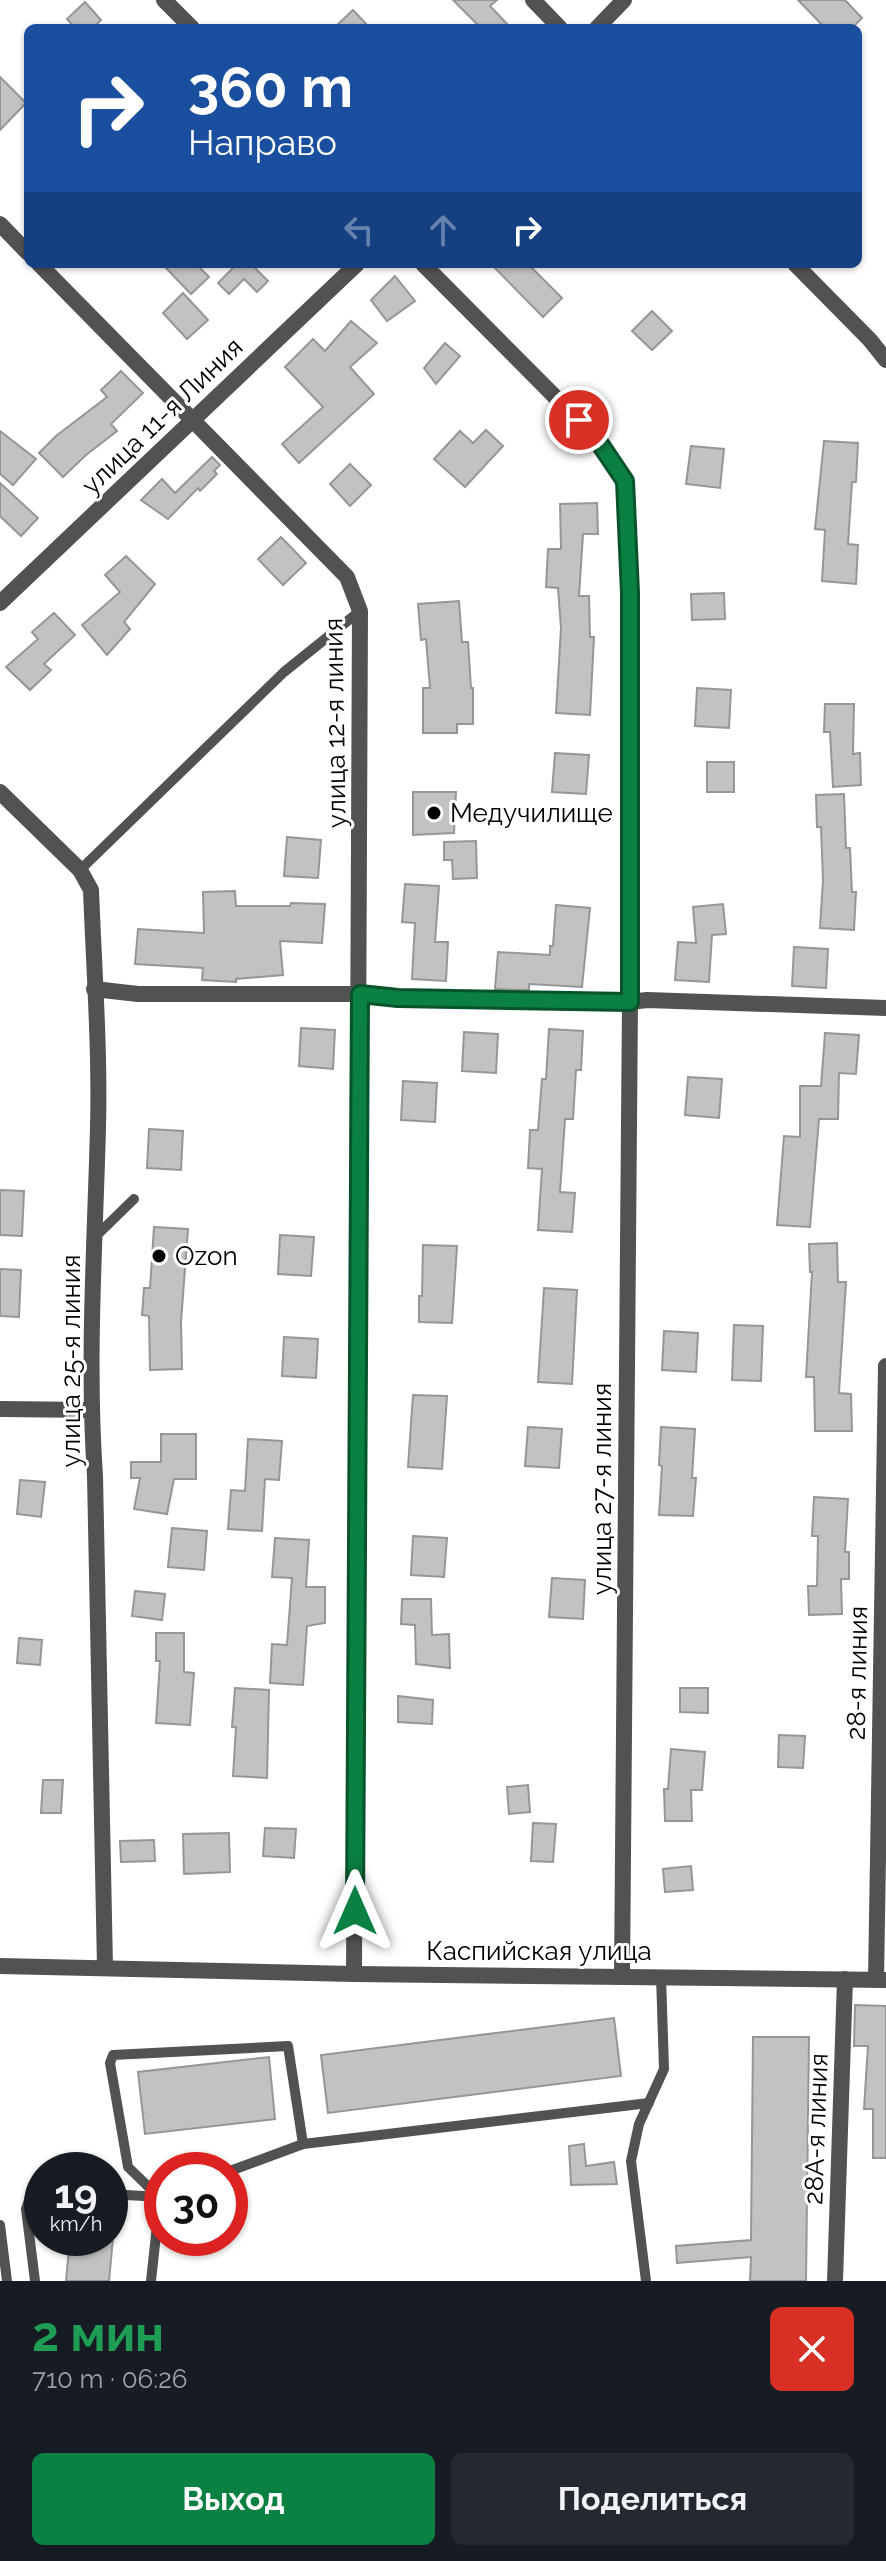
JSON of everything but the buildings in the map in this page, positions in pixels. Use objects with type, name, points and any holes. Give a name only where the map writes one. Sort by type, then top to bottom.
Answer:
[{"type":"street","points":[[164,0],[188,24]]},
{"type":"street","points":[[533,0],[556,24]]},
{"type":"street","points":[[601,24],[624,0]]},
{"type":"street","points":[[0,224],[24,249]]},
{"type":"street","name":"улица 12-я линия","points":[[43,268],[347,577],[360,611],[354,1974]]},
{"type":"street","name":"улица 11-я Линия","points":[[0,603],[353,268]]},
{"type":"street","name":"улица 27-я линия","points":[[427,268],[596,438],[625,481],[630,593],[630,1002],[622,1976]]},
{"type":"street","points":[[799,268],[886,360]]},
{"type":"street","name":"улица 25-я линия","points":[[0,792],[80,870],[91,890],[98,1127],[92,1410],[105,1967]]},
{"type":"street","points":[[94,989],[212,996],[360,994],[398,998],[647,1000],[886,1008]]},
{"type":"street","name":"28-я линия","points":[[881,1980],[886,1366]]},
{"type":"street","points":[[0,1409],[92,1410]]},
{"type":"street","name":"Каспийская улица","points":[[0,1966],[881,1980]]},
{"type":"street","name":"28А-я линия","points":[[835,2281],[845,1979]]},
{"type":"lane","points":[[80,870],[284,672],[360,611]]},
{"type":"lane","points":[[95,1237],[134,1199]]},
{"type":"lane","points":[[646,2281],[631,2161],[639,2124],[664,2069],[661,1976]]},
{"type":"lane","points":[[144,2182],[128,2167],[110,2063],[113,2055],[288,2046],[303,2144]]},
{"type":"lane","points":[[248,2164],[303,2144],[649,2103]]},
{"type":"lane","points":[[0,2231],[7,2281]]},
{"type":"lane","points":[[32,2256],[35,2281]]},
{"type":"lane","points":[[151,2281],[154,2256]]},
{"type":"place","name":"Медучилище","points":[[434,813]]},
{"type":"place","name":"Ozon","points":[[159,1256]]},
{"type":"route","points":[[355,1911],[360,994],[398,998],[630,1002],[630,593],[625,481],[596,438],[579,420]]}]
